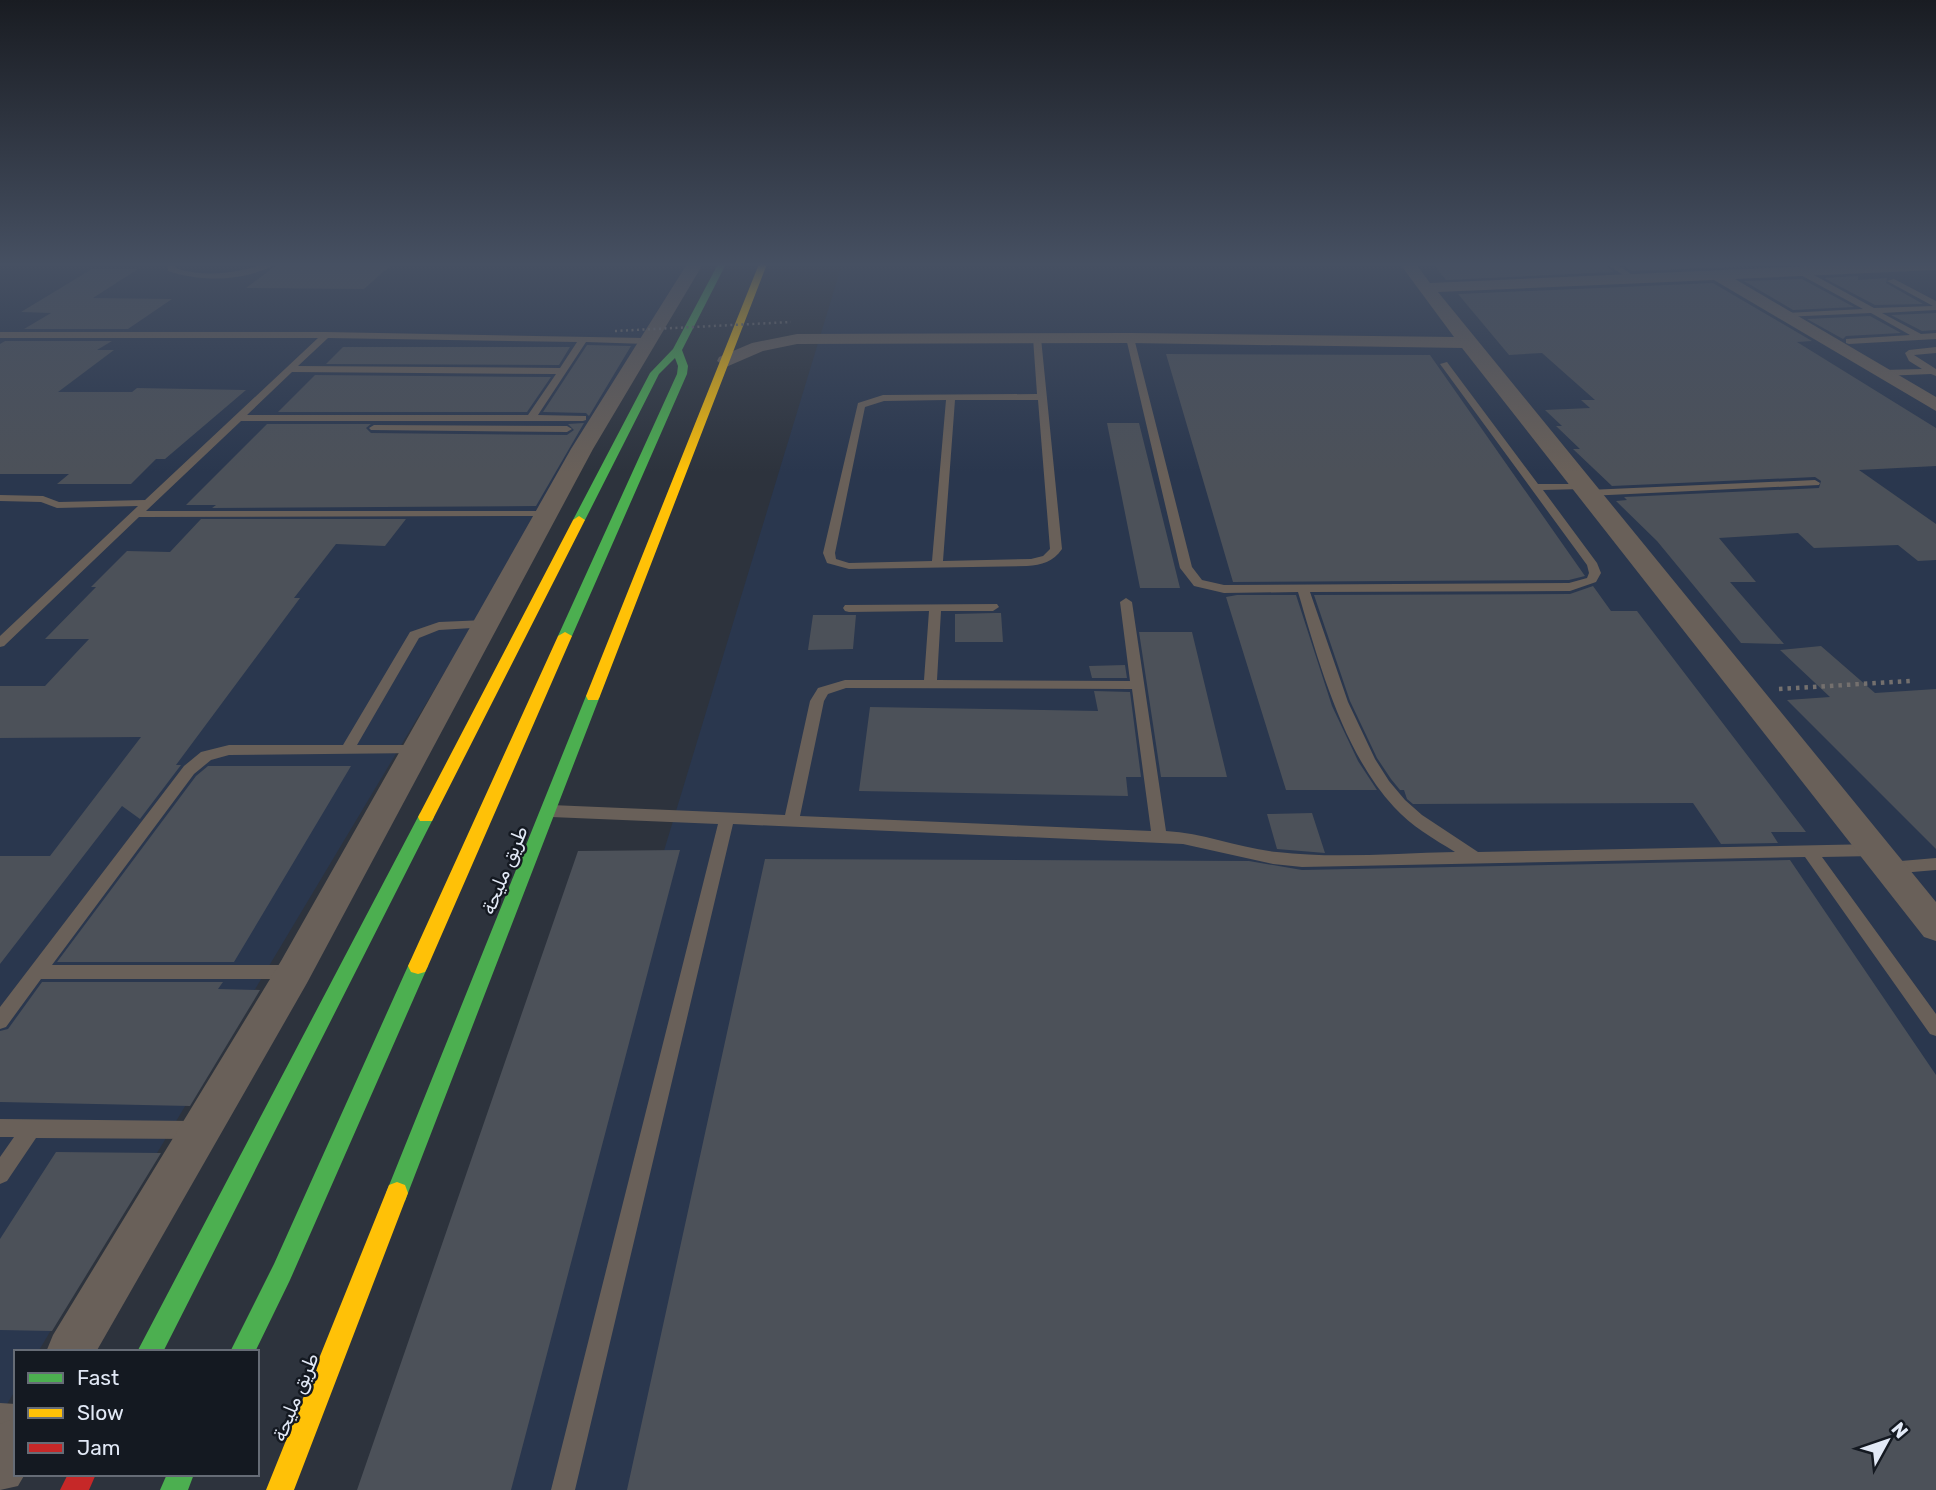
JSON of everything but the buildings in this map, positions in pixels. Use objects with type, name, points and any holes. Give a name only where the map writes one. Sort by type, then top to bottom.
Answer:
[{"type":"main road","points":[[150,1350],[649,386],[661,365],[677,350],[686,334]]},
{"type":"main road","name":"طريق مليحة","points":[[281,1490],[737,334]]},
{"type":"main road","points":[[243,1350],[282,1272],[682,374],[683,366],[677,350]]},
{"type":"street","points":[[71,1350],[294,972],[546,514],[651,334]]},
{"type":"street","points":[[726,360],[788,334]]},
{"type":"street","points":[[882,334],[1467,343]]},
{"type":"street","points":[[1460,334],[1936,927]]},
{"type":"street","points":[[1817,334],[1936,405]]},
{"type":"street","points":[[0,1468],[14,1445]]},
{"type":"lane","points":[[1914,334],[1920,337]]},
{"type":"lane","points":[[0,335],[326,335],[646,341]]},
{"type":"lane","points":[[0,643],[326,335]]},
{"type":"lane","points":[[1849,341],[1936,336]]},
{"type":"lane","points":[[1037,338],[1043,397],[1056,549],[1054,554],[1035,563],[842,566],[831,561],[829,558],[861,405],[883,398],[1043,397]]},
{"type":"lane","points":[[1130,338],[1190,576],[1210,587],[1303,589],[1583,585],[1592,580],[1595,573],[1593,565],[1444,364]]},
{"type":"lane","points":[[531,418],[583,340]]},
{"type":"lane","points":[[1934,372],[1912,359],[1909,353],[1936,350]]},
{"type":"lane","points":[[290,369],[562,371]]},
{"type":"lane","points":[[1883,373],[1934,372]]},
{"type":"lane","points":[[937,565],[951,397]]},
{"type":"lane","points":[[238,418],[583,418]]},
{"type":"lane","points":[[229,427],[567,429]]},
{"type":"lane","points":[[1537,487],[1585,490],[1815,483]]},
{"type":"lane","points":[[0,498],[43,499],[57,505],[148,503]]},
{"type":"lane","points":[[136,514],[546,514]]},
{"type":"lane","points":[[1303,589],[1331,673],[1378,775],[1400,804],[1474,857]]},
{"type":"lane","points":[[1126,602],[1159,837]]},
{"type":"lane","points":[[930,684],[935,607]]},
{"type":"lane","points":[[849,608],[993,607]]},
{"type":"lane","points":[[347,750],[414,635],[424,629],[439,626],[485,624]]},
{"type":"lane","points":[[791,821],[817,701],[823,691],[845,684],[1138,685]]},
{"type":"lane","points":[[0,1021],[196,762],[206,755],[229,750],[416,750]]},
{"type":"lane","points":[[550,810],[1159,837],[1204,841],[1266,858],[1302,861],[1809,851],[1936,864]]},
{"type":"lane","points":[[563,1490],[727,818]]},
{"type":"lane","points":[[1809,851],[1936,1028]]},
{"type":"lane","points":[[36,972],[294,972]]},
{"type":"lane","points":[[0,1128],[201,1130]]},
{"type":"lane","points":[[0,1174],[31,1129]]},
{"type":"path","points":[[1748,691],[1910,681]]},
{"type":"shaded area","points":[[0,334],[647,334],[39,1350],[14,1350],[14,1392],[0,1416]]},
{"type":"shaded area","points":[[821,334],[1936,334],[1936,1490],[470,1490]]},
{"type":"traffic: fast","points":[[579,520],[655,373],[677,350],[686,334]]},
{"type":"traffic: fast","points":[[565,636],[682,374],[683,366],[677,350]]},
{"type":"traffic: fast","points":[[397,1193],[593,696]]},
{"type":"traffic: fast","points":[[150,1350],[426,817]]},
{"type":"traffic: fast","points":[[243,1350],[282,1272],[418,966]]},
{"type":"traffic: fast","points":[[174,1490],[180,1476]]},
{"type":"traffic: slow","points":[[593,696],[736,334]]},
{"type":"traffic: slow","points":[[426,817],[579,520]]},
{"type":"traffic: slow","points":[[418,966],[565,636]]},
{"type":"traffic: slow","points":[[280,1490],[397,1193]]},
{"type":"traffic: jam","points":[[74,1490],[82,1476]]}]
